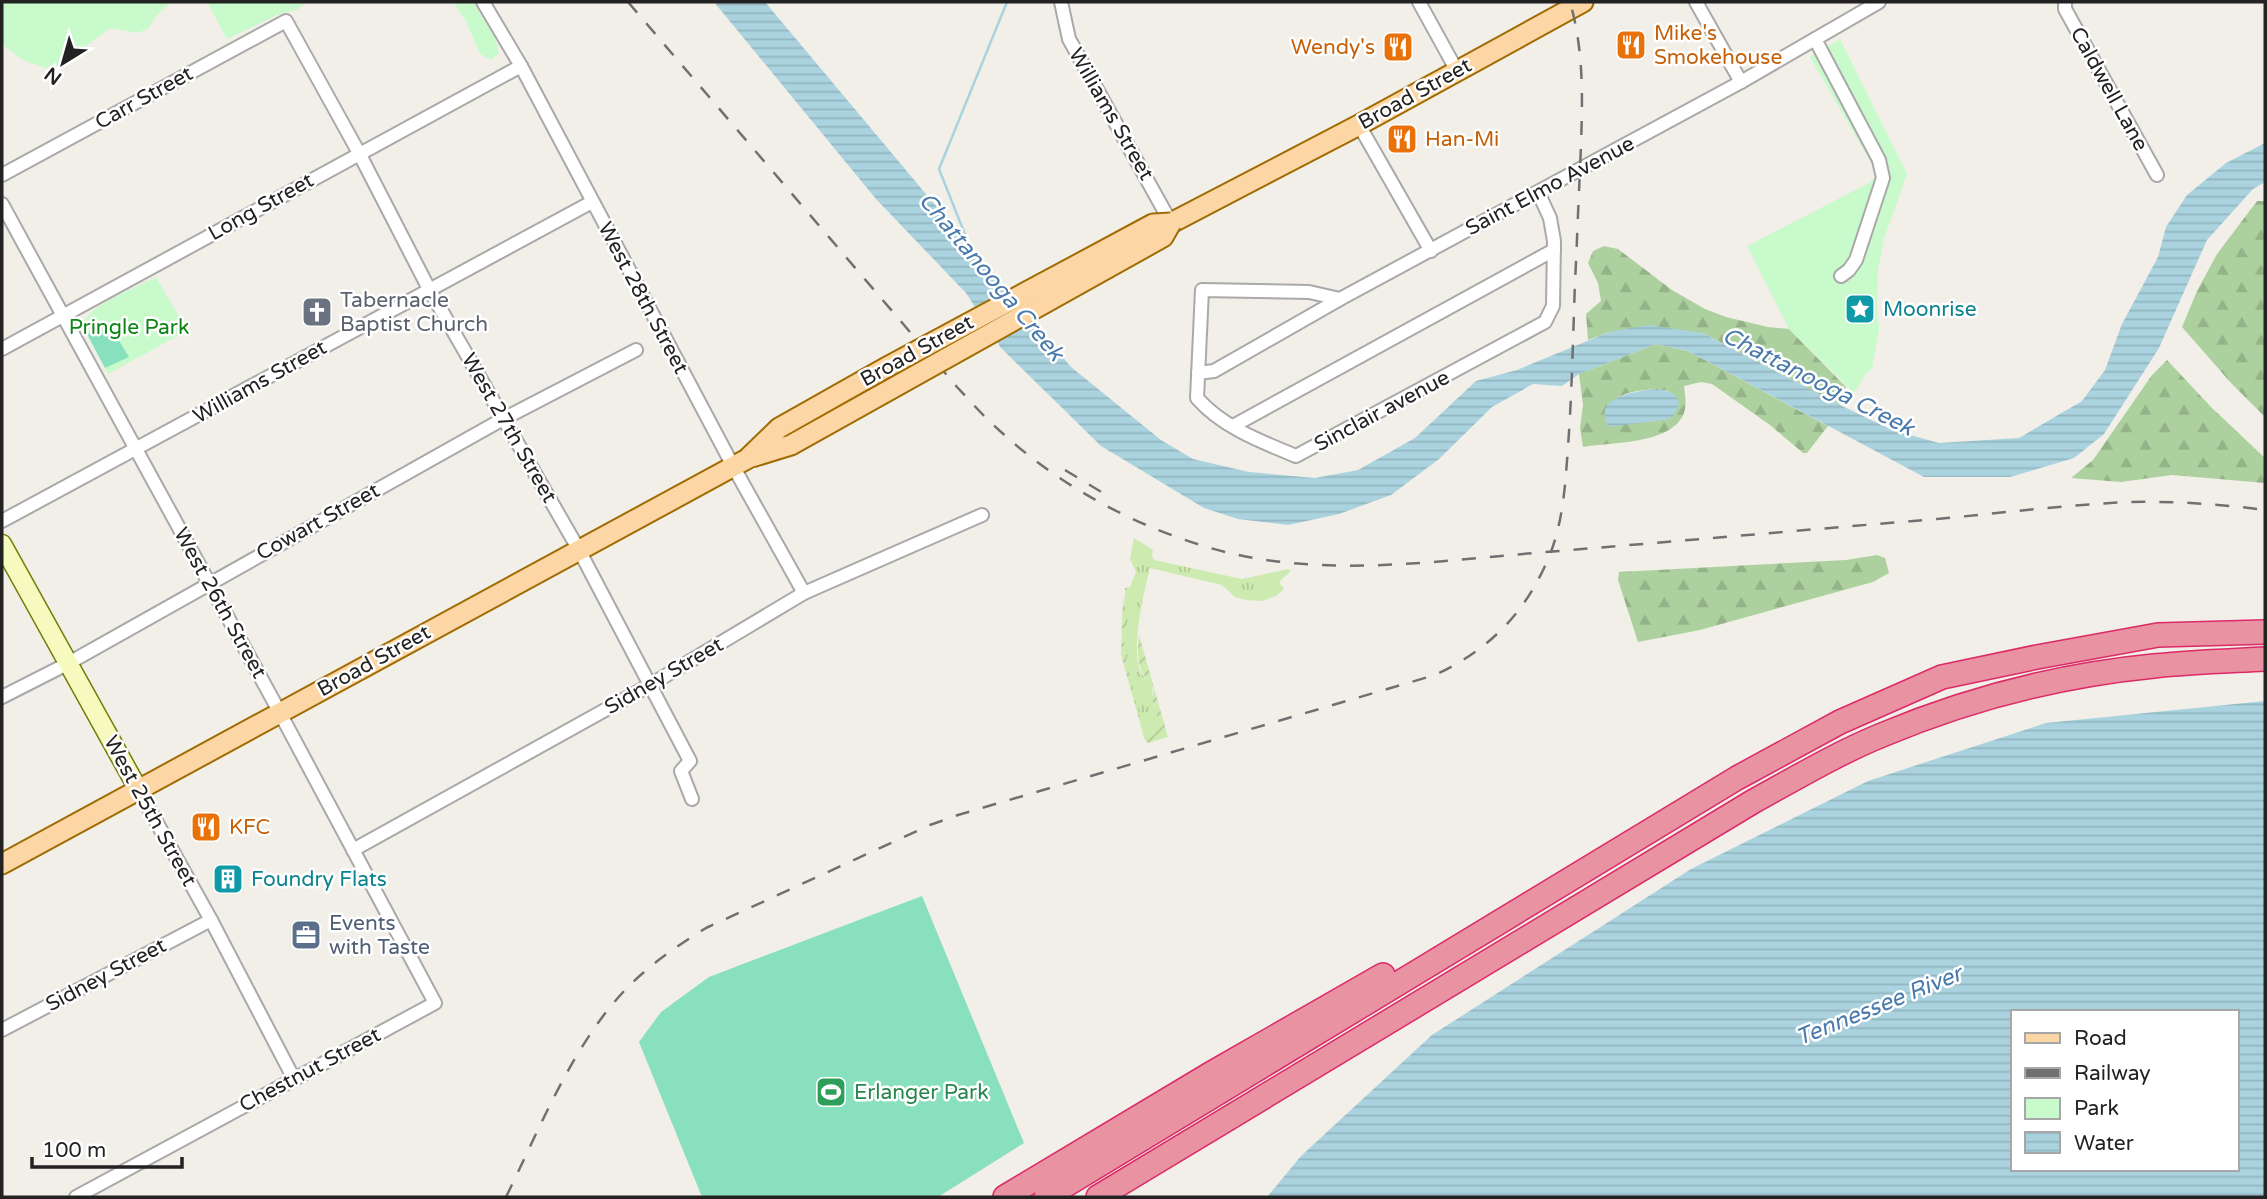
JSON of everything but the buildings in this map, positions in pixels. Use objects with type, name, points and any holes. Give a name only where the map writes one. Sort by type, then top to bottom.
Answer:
[{"type":"highway","points":[[1046,1197],[1737,778],[1840,722],[1942,677],[2036,657],[2158,635],[2265,632]]},
{"type":"highway","points":[[1098,1197],[1755,801],[1829,760],[1880,736],[1934,714],[2064,679],[2152,666],[2265,659]]},
{"type":"highway","points":[[1005,1197],[1212,1073],[1477,921],[1489,915],[1523,908]]},
{"type":"main road","name":"Broad Street","points":[[2,864],[740,463],[791,444],[1163,237],[1171,223],[1359,125],[1583,2]]},
{"type":"street","name":"West 28th Street","points":[[483,2],[521,66],[592,202],[740,463],[804,593]]},
{"type":"street","name":"Williams Street","points":[[1061,2],[1069,39],[1171,223]]},
{"type":"street","points":[[1419,2],[1457,71]]},
{"type":"street","points":[[1696,2],[1741,82]]},
{"type":"street","name":"Saint Elmo Avenue","points":[[1198,373],[1214,371],[1340,299],[1741,82],[1879,2]]},
{"type":"street","name":"Caldwell Lane","points":[[2066,2],[2066,9],[2157,175]]},
{"type":"street","name":"West 27th Street","points":[[286,21],[359,153],[429,289],[579,550],[690,761],[681,771],[692,799]]},
{"type":"street","name":"Carr Street","points":[[2,175],[286,21]]},
{"type":"street","points":[[1815,39],[1879,160],[1883,178],[1856,260],[1841,276]]},
{"type":"street","name":"Long Street","points":[[2,349],[521,66]]},
{"type":"street","points":[[1359,125],[1431,251]]},
{"type":"street","name":"Sinclair avenue","points":[[1340,299],[1309,292],[1202,290],[1197,398],[1211,414],[1270,446],[1296,456],[1545,322],[1553,306],[1553,250],[1550,218],[1538,192]]},
{"type":"street","name":"Williams Street","points":[[2,521],[592,202]]},
{"type":"street","name":"West 26th Street","points":[[2,204],[280,712],[435,1003]]},
{"type":"street","points":[[1233,426],[1553,250]]},
{"type":"street","name":"Cowart Street","points":[[2,697],[67,664],[503,419],[636,350]]},
{"type":"street","name":"Sidney Street","points":[[353,850],[650,685],[804,593],[982,515]]},
{"type":"street","name":"West 25th Street","points":[[2,544],[211,920],[294,1079]]},
{"type":"street","name":"Sidney Street","points":[[2,1030],[211,920]]},
{"type":"street","name":"Chestnut Street","points":[[76,1197],[435,1003]]},
{"type":"green space","points":[[2,2],[172,2],[157,15],[148,29],[137,33],[111,28],[51,70],[23,60],[2,44]]},
{"type":"green space","points":[[207,2],[307,2],[297,10],[282,13],[227,39]]},
{"type":"green space","points":[[453,2],[473,2],[495,37],[499,53],[491,60],[480,54],[466,21]]},
{"type":"green space","points":[[1840,39],[1907,174],[1884,239],[1878,269],[1879,329],[1872,369],[1867,372],[1854,393],[1789,329],[1747,246],[1869,183],[1876,176],[1810,57]]},
{"type":"green space","points":[[2257,201],[2265,201],[2265,417],[2182,327],[2217,254]]},
{"type":"green space","points":[[1604,246],[1618,249],[1672,290],[1705,309],[1768,327],[1789,329],[1846,387],[1840,405],[1703,333],[1609,332],[1588,340],[1586,314],[1601,301],[1598,283],[1588,263],[1593,251]]},
{"type":"green space","name":"Pringle Park","points":[[156,277],[185,327],[174,338],[108,374],[82,326],[86,318],[103,304]]},
{"type":"green space","points":[[108,323],[129,357],[105,368],[87,334]]},
{"type":"green space","points":[[1656,344],[1688,351],[1828,426],[1807,453],[1803,453],[1770,425],[1712,384],[1701,382],[1684,386],[1684,413],[1667,431],[1639,440],[1583,447],[1580,428],[1583,405],[1579,374]],"holes":[[[1657,389],[1669,391],[1606,422],[1610,405],[1622,395]]]},
{"type":"green space","points":[[2167,360],[2211,407],[2265,458],[2265,483],[2172,475],[2121,482],[2071,478],[2093,460],[2152,375]]},
{"type":"green space","points":[[1134,538],[1153,550],[1154,560],[1242,579],[1288,569],[1291,571],[1279,582],[1284,589],[1276,596],[1263,601],[1235,597],[1222,585],[1150,568],[1140,618],[1137,657],[1141,672],[1152,684],[1152,702],[1159,717],[1155,728],[1144,739],[1124,650],[1125,588],[1130,587],[1136,572],[1130,559]]},
{"type":"green space","points":[[1877,555],[1885,558],[1889,573],[1873,582],[1700,630],[1638,642],[1618,580],[1619,572],[1846,560]]},
{"type":"green space","points":[[1123,595],[1126,613],[1124,650],[1141,726],[1121,655]]},
{"type":"green space","points":[[1139,635],[1168,737],[1148,743],[1144,739],[1156,725],[1157,717],[1151,699],[1154,691],[1152,684],[1140,668]]},
{"type":"green space","name":"Erlanger Park","points":[[922,896],[1024,1143],[938,1197],[702,1197],[639,1042],[661,1012],[709,977]]},
{"type":"water","name":"Chattanooga Creek","points":[[714,2],[765,2],[1071,367],[1161,440],[1193,459],[1249,472],[1315,478],[1358,470],[1415,438],[1476,381],[1517,370],[1609,332],[1648,325],[1703,333],[1892,430],[1939,443],[2019,438],[2082,401],[2105,370],[2122,324],[2158,257],[2166,227],[2187,195],[2226,163],[2265,143],[2265,182],[2253,189],[2207,240],[2159,348],[2104,434],[2074,458],[2010,477],[1924,477],[1688,351],[1656,344],[1579,374],[1562,386],[1533,384],[1492,407],[1439,459],[1391,495],[1339,514],[1288,525],[1238,519],[1204,508],[1101,446],[1001,348],[966,293],[876,199]]},
{"type":"water","points":[[1657,389],[1671,393],[1678,399],[1678,408],[1670,419],[1609,427],[1605,417],[1606,408],[1611,402],[1628,394]]},
{"type":"water","name":"Tennessee River","points":[[2265,701],[2265,1197],[1267,1197],[1301,1156],[1432,1035],[1691,869],[1868,781],[2046,723]]},
{"type":"waterway","name":"Chattanooga Creek","points":[[965,245],[968,242],[939,169],[1007,2]]},
{"type":"railway","points":[[628,2],[957,387],[994,426],[1046,469],[1097,501],[1150,527],[1207,547],[1288,563],[1370,565],[2104,503],[2180,503],[2265,510]]},
{"type":"railway","points":[[506,1197],[561,1084],[612,1004],[641,974],[706,928],[930,825],[958,815],[1435,675],[1486,644],[1513,617],[1535,585],[1551,552],[1566,478],[1582,107],[1579,44],[1570,2]]},
{"type":"railway","points":[[1065,470],[1113,499]]},
{"type":"place","name":"Mike's Smokehouse","points":[[1631,45]]},
{"type":"place","name":"Wendy's","points":[[1398,47]]},
{"type":"place","name":"Han-Mi","points":[[1402,139]]},
{"type":"place","name":"Moonrise","points":[[1860,309]]},
{"type":"place","name":"Tabernacle Baptist Church","points":[[317,312]]},
{"type":"place","name":"KFC","points":[[206,827]]},
{"type":"place","name":"Foundry Flats","points":[[228,879]]},
{"type":"place","name":"Events with Taste","points":[[306,935]]},
{"type":"place","name":"Erlanger Park","points":[[831,1092]]}]
